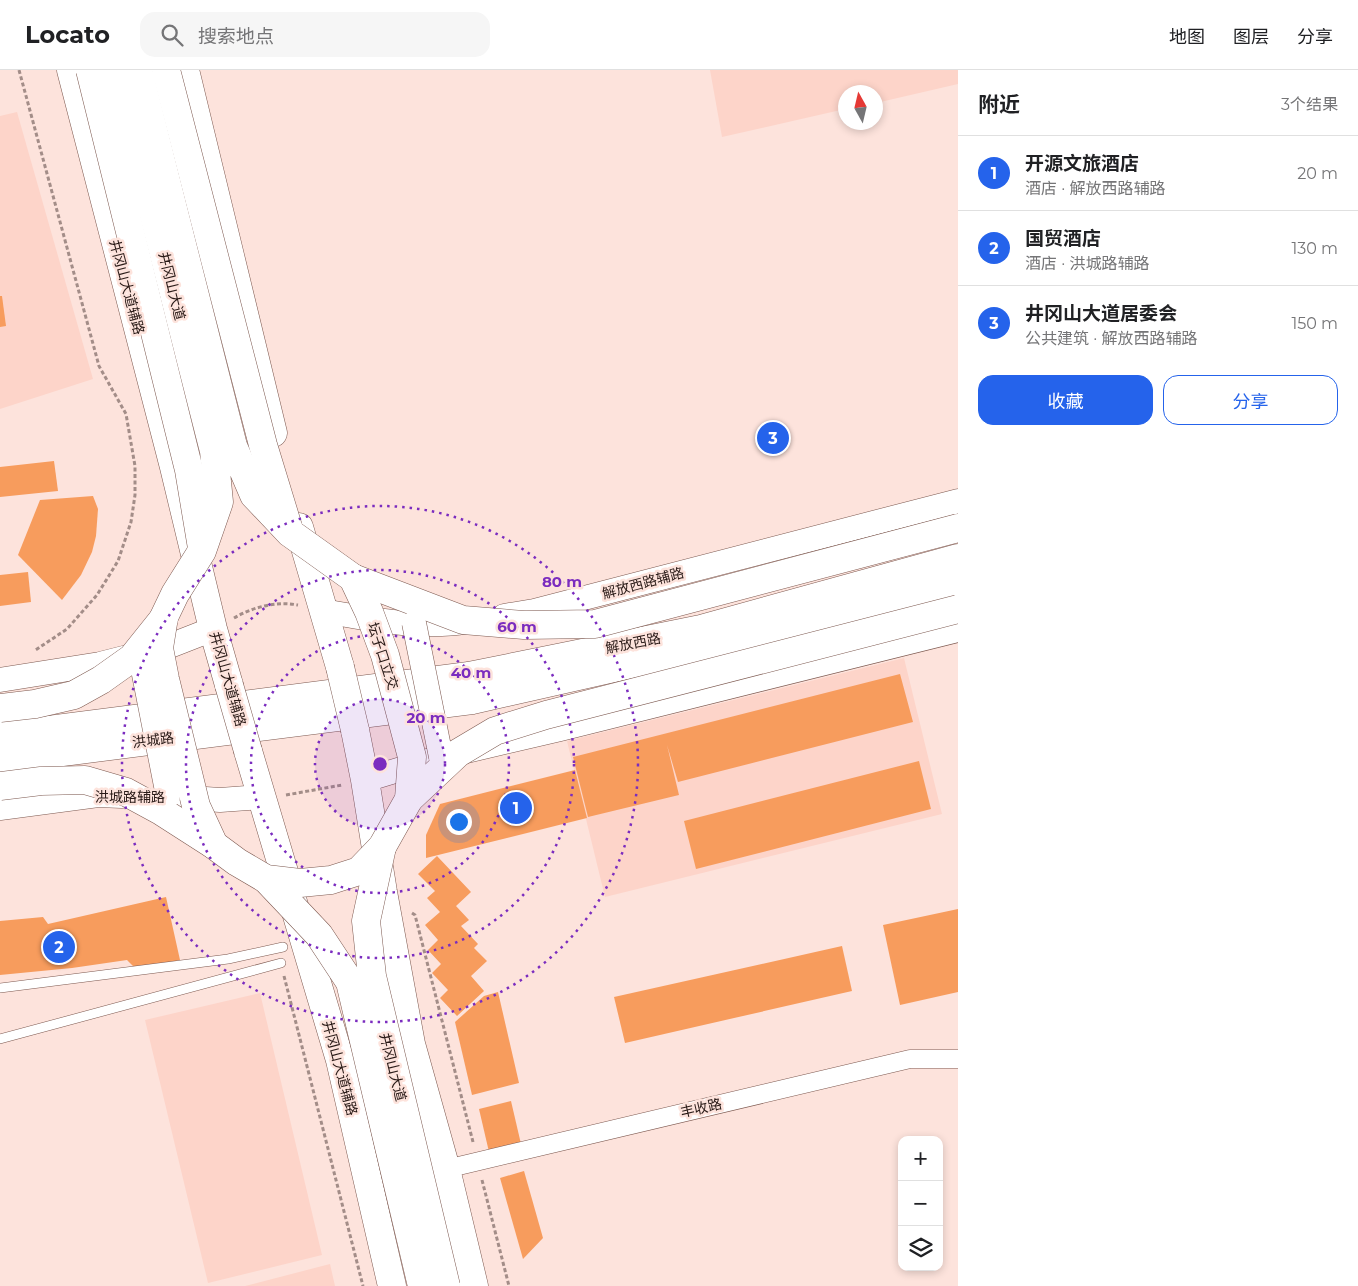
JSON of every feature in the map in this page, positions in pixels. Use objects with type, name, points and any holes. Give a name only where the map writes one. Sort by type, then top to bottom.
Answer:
[{"type":"main road","name":"井冈山大道辅路","points":[[71,70],[174,467],[213,629],[340,1060],[392,1286]]},
{"type":"main road","points":[[90,70],[189,470],[202,551]]},
{"type":"main road","name":"井冈山大道","points":[[117,70],[214,451],[219,502]]},
{"type":"main road","name":"井冈山大道","points":[[138,70],[233,446],[254,495]]},
{"type":"main road","points":[[166,70],[263,445],[290,533]]},
{"type":"main road","points":[[185,70],[278,450],[340,668],[355,730],[411,1044],[446,1169],[474,1286]]},
{"type":"main road","points":[[123,271],[131,255],[143,241],[159,232],[177,228],[195,228],[213,234],[228,244]]},
{"type":"main road","name":"坛子口立交","points":[[0,786],[41,781],[84,780],[126,792],[214,844],[237,862],[266,879],[300,883],[331,880],[359,871],[382,847],[409,799],[412,758],[385,655],[369,612],[353,578],[290,533],[254,495]]},
{"type":"main road","name":"解放西路辅路","points":[[323,611],[377,620],[456,624],[534,611],[958,501]]},
{"type":"main road","name":"坛子口立交","points":[[0,708],[35,704],[74,695],[101,680],[132,658],[164,617],[175,594],[202,551],[219,502]]},
{"type":"main road","points":[[353,578],[463,620],[524,625],[595,624],[958,528]]},
{"type":"main road","name":"解放西路","points":[[304,709],[701,629],[958,558]]},
{"type":"main road","name":"解放西路","points":[[304,709],[472,700],[702,648],[958,582]]},
{"type":"main road","points":[[409,799],[458,753],[495,731],[546,715],[958,608]]},
{"type":"main road","name":"坛子口立交","points":[[164,617],[159,648],[165,679],[196,806],[214,844]]},
{"type":"main road","points":[[414,623],[441,757]]},
{"type":"main road","points":[[0,680],[100,664],[168,647],[213,629]]},
{"type":"main road","points":[[365,780],[441,757],[560,730],[958,630]]},
{"type":"main road","points":[[140,654],[168,796]]},
{"type":"main road","name":"洪城路","points":[[0,736],[304,709]]},
{"type":"main road","name":"洪城路","points":[[0,760],[304,709]]},
{"type":"main road","name":"洪城路辅路","points":[[0,808],[98,796],[168,796],[220,800],[261,797]]},
{"type":"main road","name":"井冈山大道","points":[[382,847],[366,921],[372,976],[446,1286]]},
{"type":"main road","name":"井冈山大道","points":[[266,879],[319,935],[350,982],[422,1286]]},
{"type":"main road","points":[[340,1060],[346,1069],[355,1076],[365,1080],[387,1078],[397,1073],[404,1065],[409,1055],[411,1044]]},
{"type":"main road","points":[[374,1211],[386,1198],[410,1188],[437,1189],[453,1197]]},
{"type":"street","name":"丰收路","points":[[446,1169],[910,1059],[958,1059]]},
{"type":"lane","points":[[0,988],[228,959],[283,946]]},
{"type":"lane","points":[[0,1039],[281,963]]},
{"type":"path","points":[[19,70],[99,366],[126,414],[135,466],[135,495],[131,522],[118,561],[97,595],[67,629],[30,654]]},
{"type":"path","points":[[213,629],[242,613],[264,605],[291,604],[323,611]]},
{"type":"path","points":[[261,797],[320,790],[365,780]]},
{"type":"path","points":[[383,892],[415,915],[509,1286]]},
{"type":"path","points":[[281,963],[363,1286]]},
{"type":"shaded area","points":[[710,70],[958,70],[958,84],[883,101],[883,85],[838,85],[838,111],[722,137]]},
{"type":"shaded area","points":[[17,112],[93,379],[0,409],[0,116]]},
{"type":"shaded area","points":[[904,658],[942,814],[605,897],[567,741]]},
{"type":"shaded area","points":[[260,993],[322,1255],[208,1283],[145,1020]]},
{"type":"shaded area","points":[[330,1264],[335,1286],[245,1286]]},
{"type":"building","points":[[0,296],[2,296],[6,326],[0,327]]},
{"type":"building","points":[[54,461],[58,491],[0,497],[0,467]]},
{"type":"building","points":[[93,496],[98,509],[96,536],[92,552],[81,575],[62,600],[18,555],[40,500]]},
{"type":"building","points":[[28,572],[31,602],[0,606],[0,575]]},
{"type":"building","points":[[900,674],[913,722],[678,782],[667,745],[679,795],[588,817],[573,757]]},
{"type":"building","points":[[919,761],[931,809],[696,869],[684,821]]},
{"type":"building","points":[[575,770],[587,818],[426,858],[426,835],[440,804]]},
{"type":"building","points":[[437,856],[471,892],[456,906],[469,920],[461,926],[478,944],[474,948],[487,961],[471,976],[484,991],[457,1016],[440,998],[448,990],[432,973],[441,964],[428,950],[438,940],[425,925],[440,912],[427,898],[435,891],[418,874]]},
{"type":"building","points":[[166,897],[180,960],[137,970],[127,960],[0,975],[0,921],[43,917],[48,924]]},
{"type":"building","points":[[958,909],[958,992],[900,1005],[883,925]]},
{"type":"building","points":[[842,946],[852,991],[625,1043],[614,997]]},
{"type":"building","points":[[498,992],[519,1083],[472,1095],[455,1022],[484,996]]},
{"type":"building","points":[[511,1101],[521,1144],[489,1152],[479,1109]]},
{"type":"building","points":[[524,1171],[543,1238],[523,1259],[500,1178]]},
{"type":"place","name":"井冈山大道居委会","points":[[773,438]]},
{"type":"place","name":"开源文旅酒店","points":[[516,808]]},
{"type":"place","name":"国贸酒店","points":[[59,947]]}]
